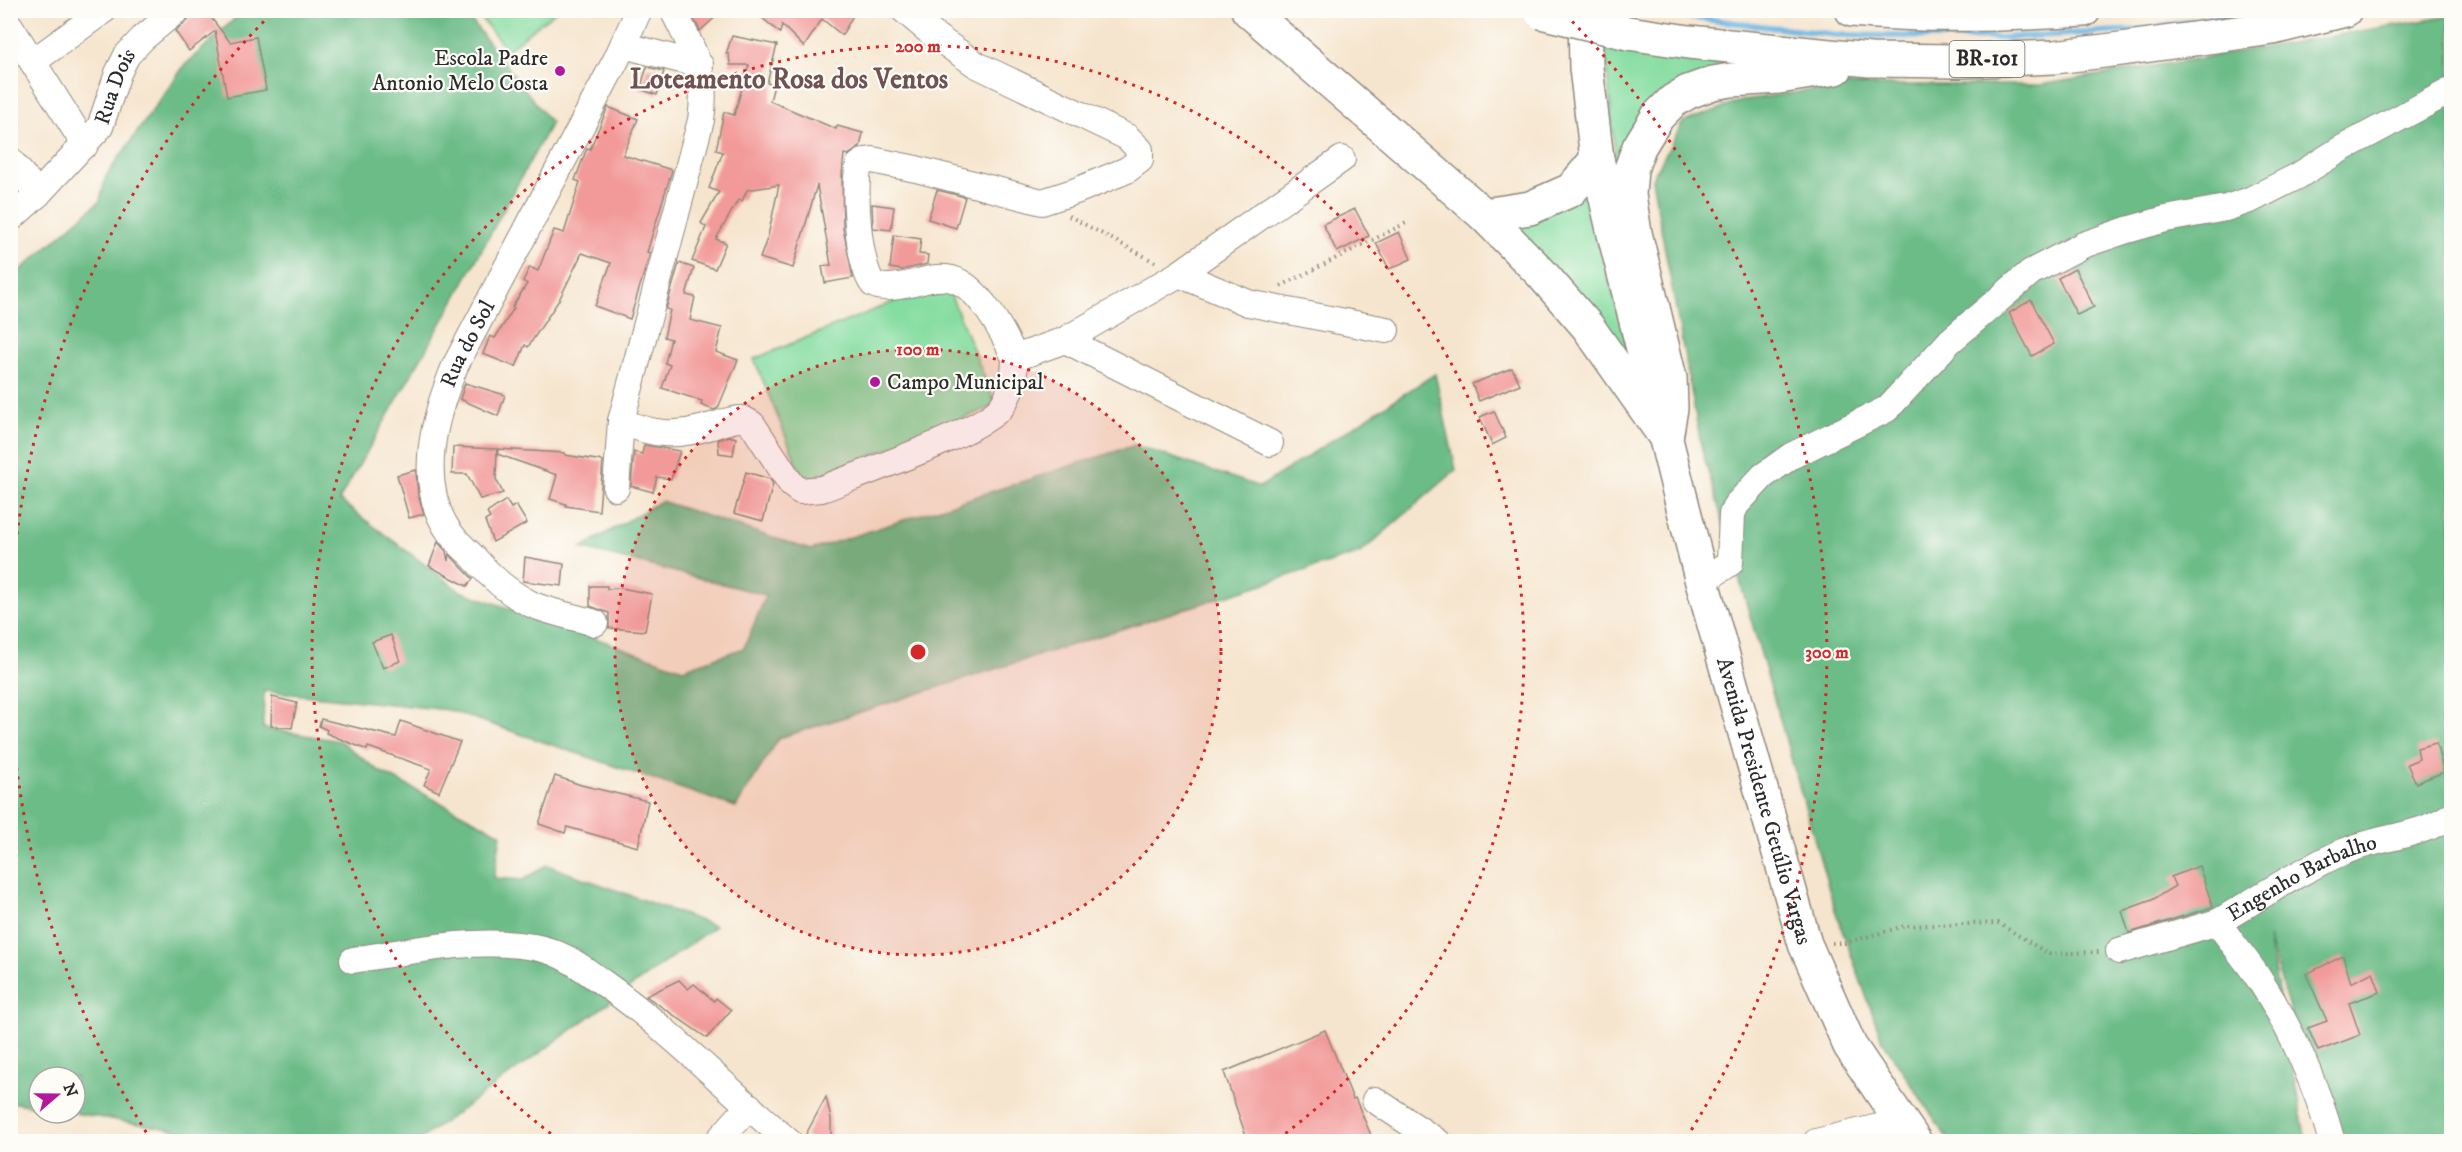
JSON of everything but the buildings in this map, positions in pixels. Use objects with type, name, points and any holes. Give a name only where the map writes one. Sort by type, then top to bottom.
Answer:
[{"type":"main road","points":[[1248,10],[1484,215],[1542,273],[1588,327],[1666,438]]},
{"type":"main road","name":"Avenida Presidente Getúlio Vargas","points":[[1586,10],[1586,68],[1597,159],[1702,582],[1805,944],[1850,1046],[1908,1132]]},
{"type":"main road","name":"BR-101","points":[[1852,10],[1900,14],[2013,15],[2084,10]]},
{"type":"main road","name":"BR-101","points":[[1537,11],[1628,33],[1689,42],[1870,60],[1959,61],[2054,57],[2273,28],[2344,10]]},
{"type":"main road","points":[[1666,438],[1671,408],[1670,378],[1635,233],[1629,195],[1631,170],[1639,147],[1658,116],[1688,92],[1722,82],[1813,73],[1870,60]]},
{"type":"main road","points":[[1484,215],[1530,208],[1571,190],[1597,159]]},
{"type":"street","points":[[34,62],[104,10]]},
{"type":"street","name":"Rua Dois","points":[[10,219],[38,194],[100,127],[118,73],[127,55],[143,38],[177,10]]},
{"type":"street","name":"Rua do Sol","points":[[595,623],[532,604],[513,594],[484,570],[451,533],[439,511],[432,472],[432,442],[441,402],[456,366],[639,10]]},
{"type":"street","points":[[616,489],[621,421],[701,120],[703,101],[700,65],[673,10]]},
{"type":"street","points":[[621,421],[642,431],[665,435],[691,432],[743,419],[752,424],[792,485],[800,491],[809,491],[822,489],[978,425],[1001,408],[1015,370],[1015,358],[998,322],[973,293],[954,279],[932,279],[884,287],[873,284],[867,270],[858,219],[855,186],[859,165],[872,160],[916,169],[1042,202],[1127,171],[1140,160],[1140,150],[1127,137],[977,65],[935,36],[904,10]]},
{"type":"street","points":[[10,26],[85,145]]},
{"type":"street","points":[[623,45],[700,65]]},
{"type":"street","points":[[1702,582],[1730,563],[1732,513],[1736,505],[1762,476],[1791,456],[1887,409],[1950,341],[2031,272],[2083,245],[2127,230],[2166,219],[2226,208],[2250,200],[2298,176],[2341,149],[2451,90]]},
{"type":"street","points":[[1015,358],[1065,340],[1179,274],[1342,159]]},
{"type":"street","points":[[10,160],[38,194]]},
{"type":"street","points":[[1179,274],[1248,303],[1386,330]]},
{"type":"street","points":[[1065,340],[1270,443]]},
{"type":"street","name":"Engenho Barbalho","points":[[2332,1142],[2304,1063],[2282,1019],[2261,981],[2218,922],[2304,872],[2342,853],[2448,820]]},
{"type":"street","points":[[2119,951],[2218,922]]},
{"type":"street","points":[[353,960],[416,950],[491,943],[535,947],[566,957],[632,1004],[789,1142]]},
{"type":"street","points":[[1375,1100],[1438,1142]]},
{"type":"street","points":[[717,1142],[749,1106]]},
{"type":"street","points":[[1816,1142],[1908,1132]]},
{"type":"path","points":[[1042,202],[1179,274]]},
{"type":"path","points":[[1248,303],[1408,222]]},
{"type":"path","points":[[1805,944],[1845,943],[1905,926],[1998,923],[2049,954],[2119,951]]},
{"type":"green space","points":[[243,11],[464,11],[551,123],[451,306],[339,500],[460,591],[683,669],[744,648],[766,595],[581,548],[661,501],[811,550],[1135,445],[1260,487],[1435,374],[1456,470],[1360,553],[779,738],[736,807],[449,710],[264,691],[263,728],[340,741],[379,771],[501,834],[494,878],[523,880],[547,865],[715,926],[418,1141],[242,1141],[87,1115],[87,1065],[27,1065],[27,1105],[11,1102],[10,279],[100,201],[106,176],[184,66]]},
{"type":"green space","points":[[475,11],[556,11],[507,50]]},
{"type":"green space","points":[[2451,16],[2451,1141],[2341,1141],[2311,1082],[2268,937],[2306,1141],[1949,1141],[1882,1040],[1835,910],[1702,450],[1652,179],[1683,122],[1744,100],[1847,85],[2040,85]]},
{"type":"green space","points":[[1605,48],[1768,69],[1704,78],[1619,196]]},
{"type":"green space","points":[[1586,189],[1633,370],[1515,223]]},
{"type":"green space","name":"Campo Municipal","points":[[945,281],[996,405],[805,483],[754,359]]},
{"type":"waterway","points":[[1630,10],[1837,35],[2000,38],[2137,30],[2268,10]]},
{"type":"place","name":"Escola Padre Antonio Melo Costa","points":[[560,71]]},
{"type":"place","name":"Campo Municipal","points":[[875,382]]},
{"type":"district","name":"Loteamento Rosa dos Ventos","points":[[789,79]]}]
